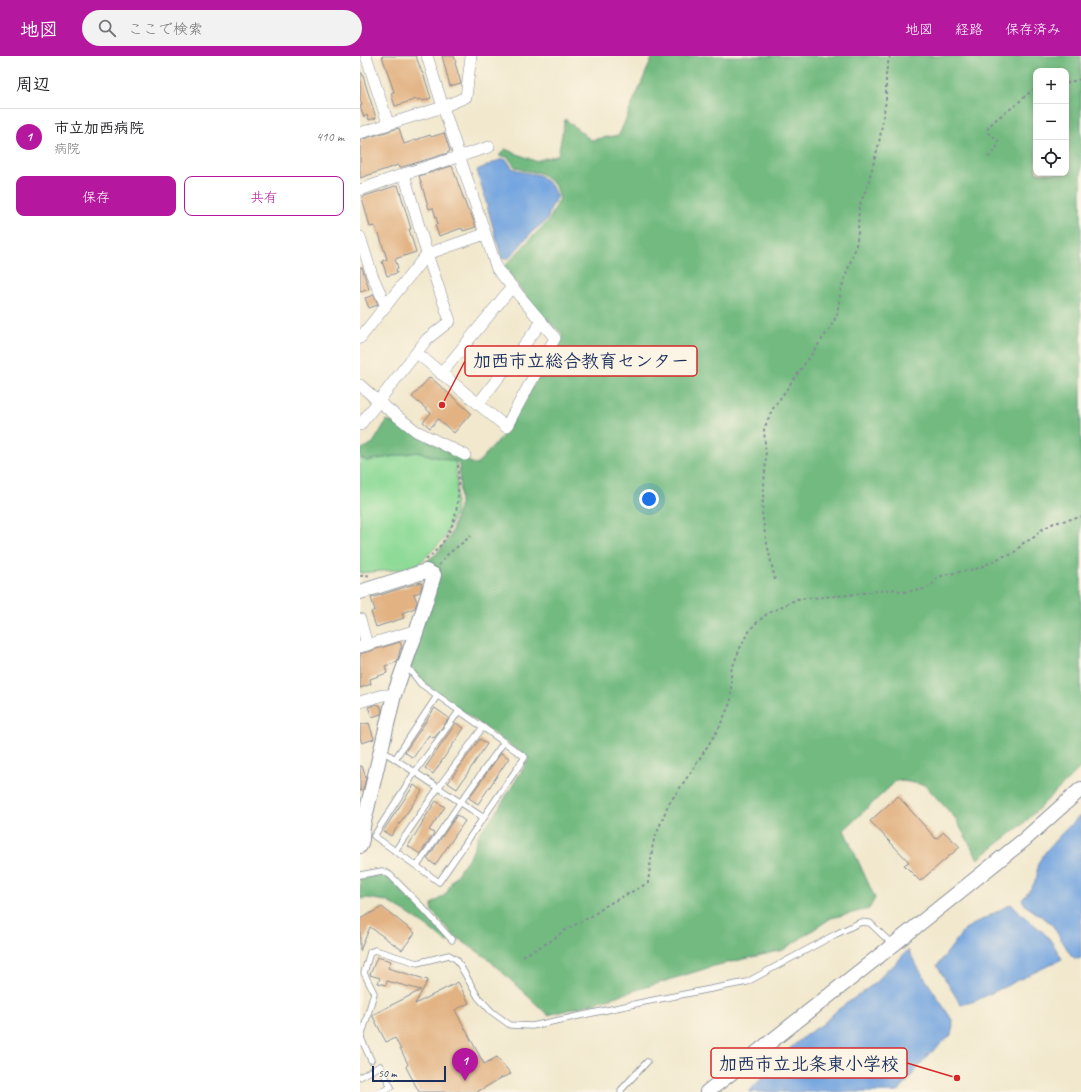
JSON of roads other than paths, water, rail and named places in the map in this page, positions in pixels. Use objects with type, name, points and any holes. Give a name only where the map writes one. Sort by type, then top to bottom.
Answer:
[{"type":"street","points":[[366,56],[388,123]]},
{"type":"street","points":[[417,353],[506,427],[555,338],[497,269],[442,107],[427,56]]},
{"type":"street","points":[[360,132],[442,107],[466,97],[470,56]]},
{"type":"street","points":[[360,190],[489,146]]},
{"type":"street","points":[[360,425],[427,340],[450,321],[427,254],[404,174]]},
{"type":"street","points":[[360,338],[427,254],[485,234]]},
{"type":"street","points":[[360,237],[372,275],[386,306]]},
{"type":"street","points":[[441,374],[512,287]]},
{"type":"street","points":[[478,404],[542,322]]},
{"type":"street","points":[[360,385],[416,431],[461,457]]},
{"type":"street","points":[[360,592],[426,570],[434,575],[394,695],[361,825],[362,838],[360,846]]},
{"type":"street","points":[[360,619],[364,646],[416,630]]},
{"type":"street","points":[[360,702],[382,695],[394,695]]},
{"type":"street","points":[[707,1092],[1024,840],[1081,789]]},
{"type":"lane","points":[[405,663],[421,684],[525,757],[439,882],[374,836],[415,772],[459,711]]},
{"type":"lane","points":[[395,759],[437,696]]},
{"type":"lane","points":[[395,851],[438,788],[483,727]]},
{"type":"lane","points":[[417,866],[460,802],[504,742]]},
{"type":"lane","points":[[380,753],[386,753],[484,818]]},
{"type":"lane","points":[[360,875],[382,871],[390,875],[452,940]]},
{"type":"lane","points":[[371,1060],[360,1038],[374,993],[364,972],[370,952],[375,950],[417,963],[449,955],[457,960],[478,997],[492,1012],[510,1025],[532,1026],[748,982],[861,922],[870,923],[893,945]]},
{"type":"lane","points":[[621,1092],[621,1090],[647,1062]]},
{"type":"lane","points":[[360,1077],[380,1066],[391,1087],[380,1092]]},
{"type":"water","points":[[502,159],[507,160],[512,168],[522,172],[539,175],[551,185],[557,198],[551,208],[547,220],[532,232],[509,258],[502,259],[477,170]]},
{"type":"water","points":[[1081,815],[1081,958],[1078,959],[1071,955],[1051,923],[1026,906],[1022,900],[1033,886],[1037,874],[1037,866],[1045,852]]},
{"type":"water","points":[[1011,904],[1046,935],[1062,959],[975,1001],[961,1005],[937,966],[965,929]]},
{"type":"water","points":[[908,950],[952,1020],[953,1025],[951,1035],[927,1056],[902,1088],[897,1092],[749,1092],[775,1061],[807,1034],[823,1024],[836,1011],[878,981],[886,970],[892,967]]},
{"type":"place","name":"加西市立総合教育センター","points":[[442,405]]},
{"type":"place","name":"加西市立北条東小学校","points":[[957,1078]]},
{"type":"place","name":"市立加西病院","points":[[465,1081]]}]
